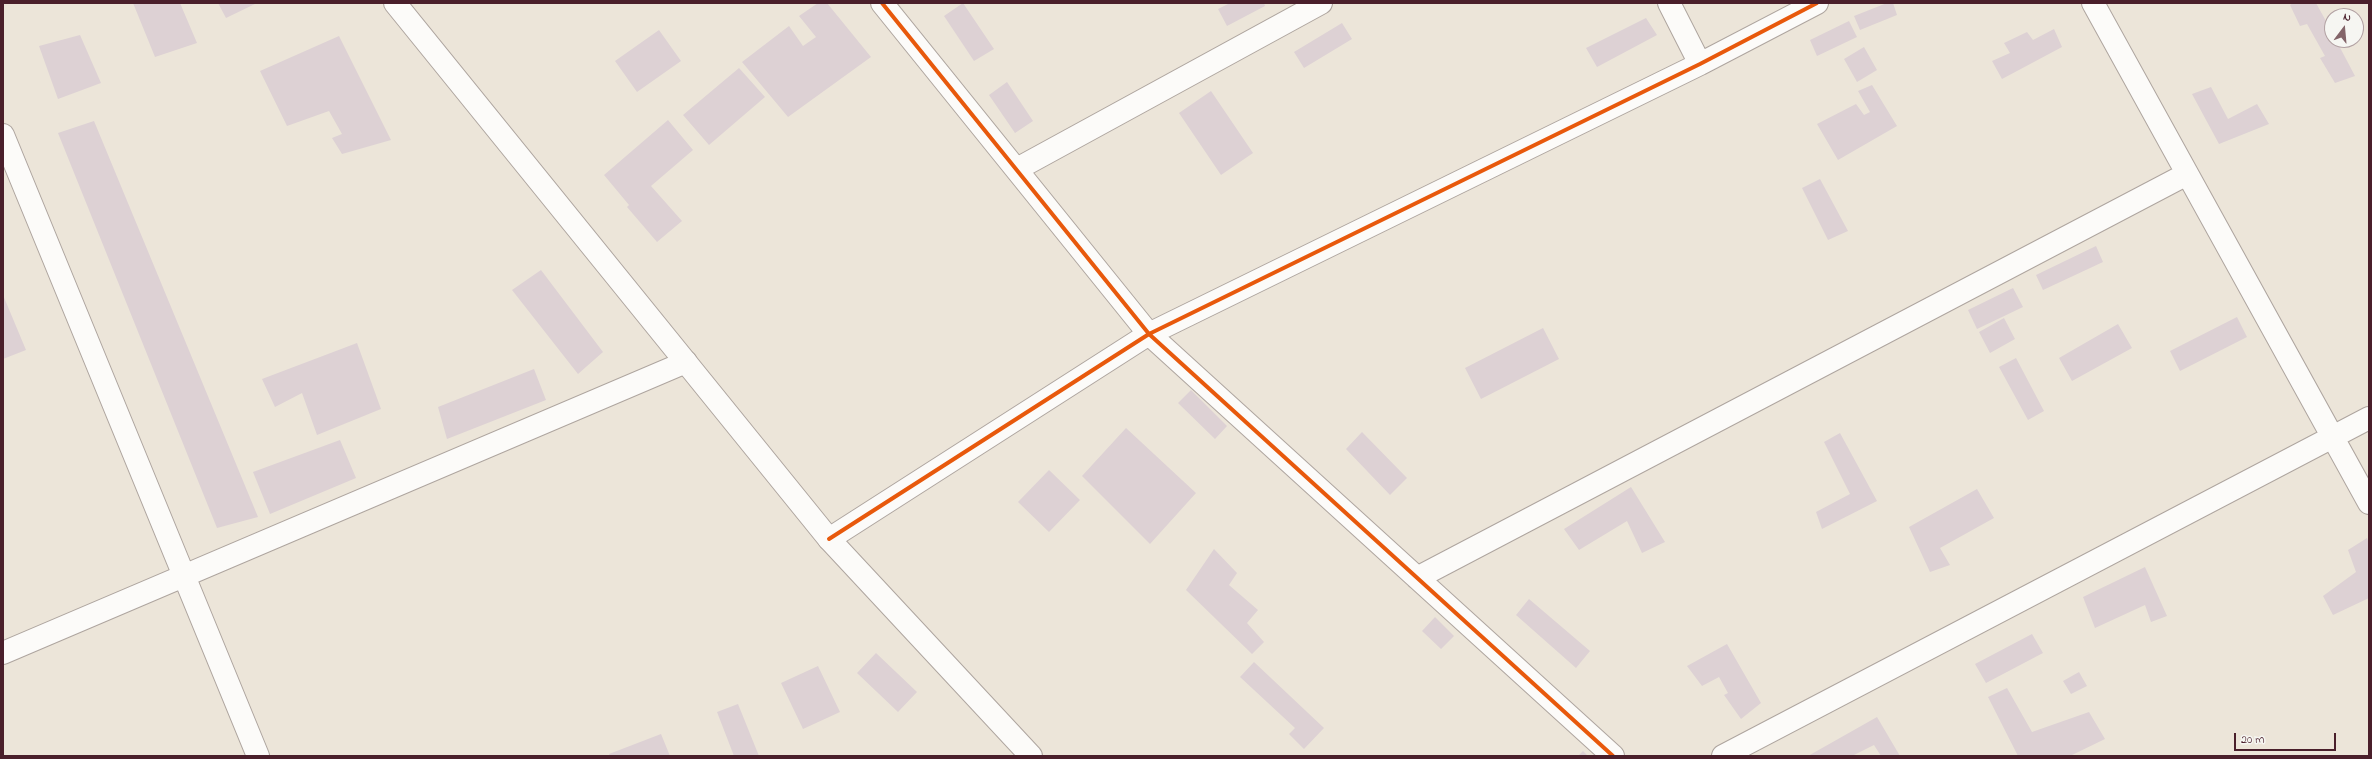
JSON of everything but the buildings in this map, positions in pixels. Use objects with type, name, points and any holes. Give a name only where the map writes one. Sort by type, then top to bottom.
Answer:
[{"type":"street","points":[[395,3],[828,539],[1031,756]]},
{"type":"street","points":[[882,3],[1149,334],[1613,756]]},
{"type":"street","points":[[1016,169],[1322,3]]},
{"type":"street","points":[[1669,3],[1700,64]]},
{"type":"street","points":[[828,539],[1149,334],[1700,64],[1817,3]]},
{"type":"street","points":[[2093,3],[2369,503]]},
{"type":"street","points":[[3,135],[258,756]]},
{"type":"street","points":[[1418,578],[2188,174]]},
{"type":"street","points":[[3,653],[686,362]]},
{"type":"street","points":[[1723,756],[2369,418]]},
{"type":"cycle path","points":[[882,3],[1149,334],[1613,756]]},
{"type":"cycle path","points":[[829,539],[1149,334],[1700,64],[1817,3]]}]
